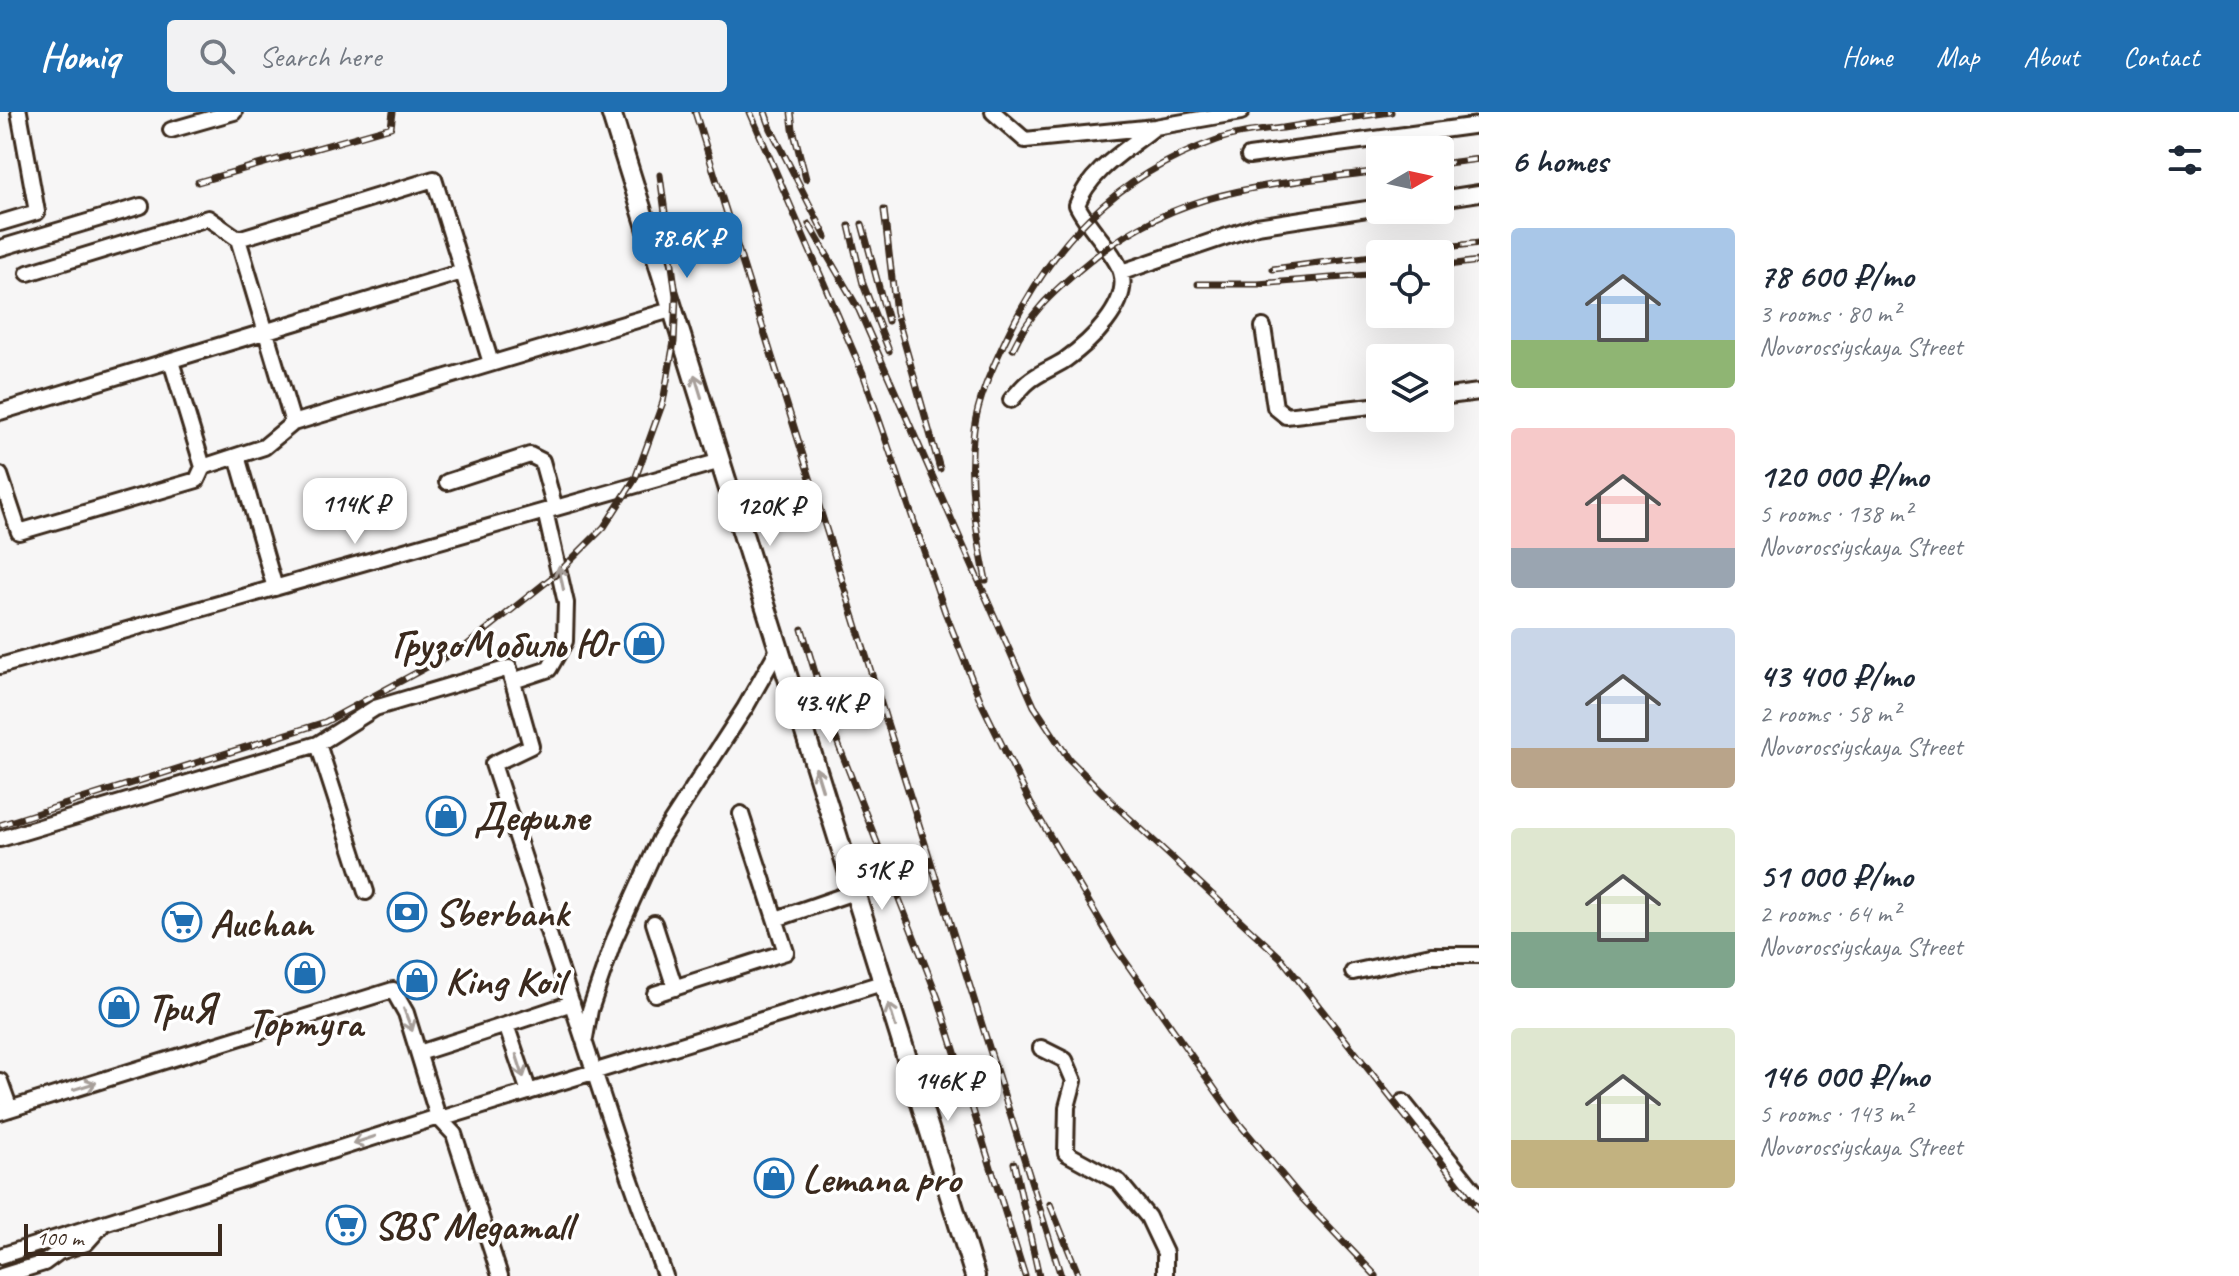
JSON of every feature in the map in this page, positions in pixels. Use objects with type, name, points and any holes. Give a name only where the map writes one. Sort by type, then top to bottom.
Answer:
[{"type":"main road","points":[[611,112],[975,1276]]},
{"type":"street","points":[[19,112],[44,235]]},
{"type":"street","points":[[171,130],[234,112]]},
{"type":"street","points":[[993,112],[1025,140],[1155,127],[1241,112]]},
{"type":"street","points":[[1249,156],[1479,125]]},
{"type":"street","points":[[1011,400],[1029,381],[1065,360],[1102,327],[1120,301],[1122,272],[1085,222],[1077,205],[1081,194],[1104,168],[1155,127]]},
{"type":"street","points":[[238,239],[434,179],[491,363]]},
{"type":"street","points":[[1454,197],[1479,193]]},
{"type":"street","points":[[0,248],[141,206]]},
{"type":"street","points":[[1122,272],[1257,226],[1366,209]]},
{"type":"street","points":[[0,223],[37,212]]},
{"type":"street","points":[[28,273],[208,218],[238,239],[293,423]]},
{"type":"street","points":[[0,412],[462,272]]},
{"type":"street","points":[[203,467],[264,447],[293,423],[674,309]]},
{"type":"street","points":[[1263,327],[1275,407],[1286,416],[1366,407]]},
{"type":"street","points":[[0,475],[19,532],[197,480],[203,467],[171,361]]},
{"type":"street","points":[[1454,395],[1479,392]]},
{"type":"street","points":[[447,482],[530,455],[542,461],[566,603],[565,641],[549,669],[513,681]]},
{"type":"street","points":[[237,456],[275,588]]},
{"type":"street","points":[[0,666],[721,461]]},
{"type":"street","points":[[585,1042],[590,1010],[614,940],[660,839],[745,708],[779,648]]},
{"type":"street","points":[[0,839],[318,744],[375,708],[509,668],[531,746],[493,764],[665,1276]]},
{"type":"street","points":[[318,744],[366,892]]},
{"type":"street","points":[[655,994],[786,952],[741,814]]},
{"type":"street","points":[[776,919],[854,892]]},
{"type":"street","points":[[654,923],[675,988]]},
{"type":"street","points":[[1353,972],[1431,955],[1479,955]]},
{"type":"street","points":[[0,1256],[438,1117],[447,1117],[882,983]]},
{"type":"street","points":[[0,1081],[5,1110],[393,990],[406,1013],[438,1117],[454,1134],[500,1276]]},
{"type":"street","points":[[419,1053],[572,1003]]},
{"type":"street","points":[[506,1025],[529,1092]]},
{"type":"street","points":[[1041,1048],[1065,1060],[1074,1081],[1067,1107],[1066,1153],[1119,1182],[1148,1217],[1165,1253],[1165,1276]]},
{"type":"street","points":[[1403,1102],[1479,1197]]},
{"type":"street","points":[[2,1276],[44,1263],[59,1252],[86,1243],[104,1223]]},
{"type":"railway","points":[[198,182],[391,127],[393,112]]},
{"type":"railway","points":[[695,112],[1061,1276]]},
{"type":"railway","points":[[750,112],[864,376],[945,612],[981,702],[1031,804],[1116,948],[1237,1121],[1299,1195],[1376,1276]]},
{"type":"railway","points":[[765,112],[826,237]]},
{"type":"railway","points":[[791,112],[806,179]]},
{"type":"railway","points":[[986,580],[972,486],[976,418],[1004,343],[1042,275],[1064,245],[1116,195],[1180,155],[1233,135],[1391,112]]},
{"type":"railway","points":[[1454,162],[1479,159]]},
{"type":"railway","points":[[1013,349],[1033,315],[1059,288],[1114,243],[1149,222],[1220,195],[1366,173]]},
{"type":"railway","points":[[0,825],[325,722],[466,646],[559,572],[604,527],[635,479],[663,402],[674,342],[676,295],[660,175]]},
{"type":"railway","points":[[884,210],[896,313],[940,469]]},
{"type":"railway","points":[[809,224],[859,310],[1034,706],[1069,759],[1281,958],[1479,1210]]},
{"type":"railway","points":[[862,224],[888,321]]},
{"type":"railway","points":[[849,226],[863,284],[889,351]]},
{"type":"railway","points":[[1454,246],[1479,243]]},
{"type":"railway","points":[[1273,269],[1366,257]]},
{"type":"railway","points":[[1454,264],[1479,261]]},
{"type":"railway","points":[[1198,284],[1258,284],[1366,275]]},
{"type":"railway","points":[[802,629],[830,723],[938,998],[1025,1276]]},
{"type":"railway","points":[[1014,1163],[1039,1276]]},
{"type":"railway","points":[[1050,1204],[1079,1276]]},
{"type":"place","name":"ГрузоМобиль Юг","points":[[644,643]]},
{"type":"place","name":"Дефиле","points":[[446,816]]},
{"type":"place","name":"Sberbank","points":[[407,912]]},
{"type":"place","name":"Auchan","points":[[182,922]]},
{"type":"place","name":"Тортуга","points":[[305,973]]},
{"type":"place","name":"King Koil","points":[[417,980]]},
{"type":"place","name":"ТриЯ","points":[[119,1007]]},
{"type":"place","name":"Lemana pro","points":[[774,1178]]},
{"type":"place","name":"SBS Megamall","points":[[346,1225]]}]
